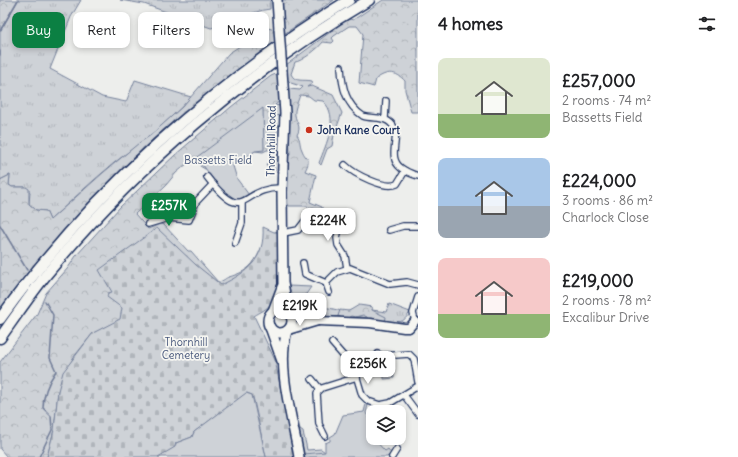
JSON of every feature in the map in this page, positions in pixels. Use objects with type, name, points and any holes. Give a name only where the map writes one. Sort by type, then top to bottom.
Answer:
[{"type":"highway","points":[[0,318],[68,234],[160,142],[237,77],[302,30],[349,0]]},
{"type":"highway","points":[[0,338],[46,275],[102,212],[161,154],[254,78],[321,30],[369,0]]},
{"type":"main road","name":"Thornhill Road","points":[[277,0],[285,123],[282,188],[283,283],[288,312],[292,322],[287,330],[284,342],[284,364],[299,457]]},
{"type":"main road","name":"Thornhill Road","points":[[283,283],[273,311],[268,319],[284,364]]},
{"type":"main road","points":[[273,311],[281,309],[288,312]]},
{"type":"main road","points":[[270,327],[278,332],[287,330]]},
{"type":"street","points":[[341,67],[344,93],[358,112],[366,117],[385,119],[392,124],[396,130],[394,158],[398,165],[405,171],[418,176]]},
{"type":"street","points":[[385,119],[386,101]]},
{"type":"street","points":[[345,165],[356,174],[387,186],[397,184],[405,171]]},
{"type":"street","points":[[207,178],[227,198],[234,202],[242,203],[263,190],[282,188]]},
{"type":"street","points":[[148,224],[168,218],[189,220],[196,202],[213,184]]},
{"type":"street","points":[[235,243],[242,223],[242,203]]},
{"type":"street","points":[[342,214],[336,238],[338,245],[345,256],[347,268]]},
{"type":"street","points":[[283,233],[298,230],[305,221]]},
{"type":"street","points":[[389,230],[403,226],[418,226]]},
{"type":"street","points":[[303,263],[304,274],[326,284],[329,292]]},
{"type":"street","points":[[326,284],[334,273],[347,268],[353,268],[390,284],[406,282],[418,285]]},
{"type":"street","points":[[288,312],[318,321],[408,328],[417,321],[413,313],[418,302],[418,297]]},
{"type":"street","points":[[287,330],[318,321]]},
{"type":"street","points":[[332,343],[351,364],[357,377],[362,395],[372,403],[386,404],[404,396],[418,386]]},
{"type":"street","points":[[378,354],[382,356],[410,354],[414,359],[418,382]]},
{"type":"street","points":[[325,436],[319,424],[316,395],[320,389],[357,377]]},
{"type":"street","points":[[312,379],[320,389]]},
{"type":"street","points":[[404,396],[418,414]]},
{"type":"street","points":[[392,457],[396,449]]},
{"type":"green space","points":[[0,0],[18,0],[0,31]]},
{"type":"green space","points":[[18,0],[81,0],[73,12],[65,32],[65,12],[12,12],[12,48],[58,48],[50,69],[102,97],[126,102],[135,80],[191,97],[164,124],[114,163],[50,220],[46,211],[36,210],[29,204],[30,192],[26,187],[12,187],[9,185],[10,175],[0,180],[0,31]]},
{"type":"green space","points":[[120,0],[270,0],[270,9],[255,12],[212,12],[211,28],[204,25],[204,12],[166,12],[144,4]]},
{"type":"green space","points":[[282,0],[334,0],[284,34]]},
{"type":"green space","points":[[383,0],[418,0],[418,112],[411,112],[405,90],[405,81],[398,75],[388,73],[380,76],[376,79],[374,87],[359,83],[363,34],[357,26],[349,26],[332,38],[334,41],[332,43],[323,42],[310,54],[295,62],[291,74],[293,77],[297,80],[312,81],[313,83],[307,87],[312,86],[333,95],[342,113],[334,135],[332,146],[327,149],[321,165],[319,163],[330,131],[331,115],[328,107],[323,101],[314,100],[309,96],[300,95],[295,113],[299,127],[297,135],[302,150],[308,159],[305,171],[316,175],[310,202],[322,207],[323,213],[307,206],[289,206],[285,200],[286,157],[290,155],[287,92],[289,89],[300,90],[303,87],[291,83],[287,79],[286,65],[345,21],[350,19],[353,20]]},
{"type":"green space","points":[[269,28],[275,30],[277,43],[237,70],[199,99],[127,164],[61,235],[0,309],[0,180],[10,175],[9,185],[12,187],[26,187],[29,189],[29,204],[36,210],[46,211],[50,220],[104,172],[151,135],[182,107],[229,53],[237,48],[269,48]]},
{"type":"green space","points":[[278,73],[281,100],[275,105],[280,106],[280,115],[271,118],[272,122],[281,126],[279,171],[277,172],[273,167],[269,169],[266,164],[270,162],[272,157],[277,156],[278,149],[263,152],[255,151],[233,166],[205,169],[200,166],[200,162],[194,158],[176,173],[166,185],[135,214],[148,229],[160,224],[164,225],[188,251],[191,251],[218,282],[247,269],[255,260],[267,238],[275,232],[280,231],[280,274],[278,285],[269,304],[261,312],[259,257],[244,282],[119,301],[127,319],[93,333],[73,358],[58,391],[54,430],[47,457],[7,457],[0,449],[0,362],[37,314],[46,293],[68,268],[76,256],[120,207],[175,155],[231,107],[271,76]]},
{"type":"green space","name":"Bassetts Field","points":[[263,108],[264,150],[255,151],[233,166],[237,179],[249,195],[245,198],[235,199],[219,187],[197,157]]},
{"type":"green space","name":"Thornhill Cemetery","points":[[263,227],[274,232],[280,232],[279,278],[278,287],[270,305],[254,316],[275,360],[294,457],[266,457],[254,401],[252,395],[247,393],[194,432],[192,437],[176,443],[175,447],[161,457],[47,457],[54,430],[58,391],[63,372],[93,333],[120,319],[122,308],[107,297],[108,293],[112,292],[99,270],[157,228],[196,265],[221,285],[239,275],[253,263],[261,248]]},
{"type":"green space","points":[[289,286],[311,287],[302,300],[314,308],[329,308],[346,312],[362,306],[372,307],[372,310],[386,312],[389,304],[410,312],[407,317],[399,322],[383,322],[356,316],[325,318],[309,317],[295,310]]},
{"type":"green space","points":[[359,305],[372,307],[372,310],[386,317],[385,323],[369,322],[367,317],[363,315],[355,317],[351,316],[346,319],[338,316],[340,310],[349,311]]},
{"type":"green space","points":[[393,358],[394,378],[384,379],[384,359]]},
{"type":"green space","points":[[246,393],[252,395],[266,457],[158,457],[175,447],[176,443],[192,437],[194,432]]},
{"type":"green space","points":[[366,404],[368,405],[366,405],[366,445],[379,445],[385,451],[388,449],[391,453],[387,457],[305,457],[304,454],[325,452],[325,443],[330,441],[330,437],[335,434],[343,415],[364,412]]},
{"type":"green space","points":[[298,421],[300,429],[303,431],[307,450],[321,449],[325,452],[324,457],[301,457]]},
{"type":"waterway","points":[[0,31],[18,0]]},
{"type":"waterway","points":[[0,225],[27,270]]},
{"type":"waterway","points":[[39,457],[52,430],[51,416],[43,408],[43,403],[47,388],[56,371],[50,358],[53,315],[45,301]]},
{"type":"place","name":"John Kane Court","points":[[309,130]]}]
